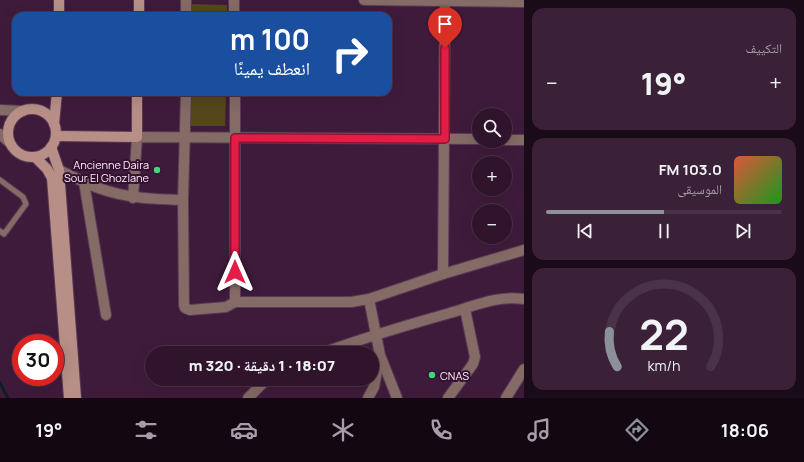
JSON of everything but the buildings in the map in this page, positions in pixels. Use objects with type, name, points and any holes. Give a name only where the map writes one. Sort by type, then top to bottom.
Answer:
[{"type":"main road","points":[[59,0],[59,12]]},
{"type":"main road","points":[[138,12],[139,0]]},
{"type":"main road","points":[[54,124],[46,114],[39,110],[31,109],[22,111],[15,116],[10,124],[8,133],[9,142],[19,154],[27,157],[36,158],[43,155],[52,147],[56,136],[54,124],[57,96]]},
{"type":"main road","points":[[56,136],[137,137],[138,96]]},
{"type":"main road","points":[[52,147],[59,170],[76,398]]},
{"type":"main road","points":[[36,158],[47,169],[52,178],[69,398]]},
{"type":"street","points":[[186,0],[186,12]]},
{"type":"street","points":[[234,0],[234,12]]},
{"type":"street","points":[[364,0],[524,2]]},
{"type":"street","points":[[443,274],[445,2]]},
{"type":"street","points":[[186,96],[183,200],[186,308],[190,310],[226,307],[235,302],[352,302],[369,299],[443,274],[524,250]]},
{"type":"street","points":[[235,96],[235,302]]},
{"type":"street","points":[[0,110],[22,111]]},
{"type":"street","points":[[0,134],[9,142]]},
{"type":"street","points":[[133,198],[137,137],[472,140]]},
{"type":"street","points":[[512,140],[524,140]]},
{"type":"street","points":[[59,170],[108,192],[133,198],[183,200]]},
{"type":"street","points":[[84,182],[106,315]]},
{"type":"street","points":[[341,346],[377,333],[510,297],[524,299]]},
{"type":"street","points":[[369,299],[377,333],[380,355],[397,398]]},
{"type":"street","points":[[448,398],[473,364],[475,357],[464,309]]},
{"type":"street","points":[[368,398],[374,387],[380,355]]},
{"type":"street","points":[[506,398],[524,369]]},
{"type":"street","points":[[248,398],[260,386]]},
{"type":"lane","points":[[0,180],[22,197],[26,204],[4,234],[0,231]]},
{"type":"shaded area","points":[[190,4],[227,5],[227,12],[190,12]]},
{"type":"shaded area","points":[[190,96],[226,96],[225,126],[189,126]]},
{"type":"waterway","points":[[0,383],[8,398]]},
{"type":"place","name":"Ancienne Daira Sour El Ghozlane","points":[[157,170]]},
{"type":"place","name":"CNAS","points":[[432,375]]},
{"type":"route","points":[[235,272],[235,138],[445,139],[445,48]]}]
